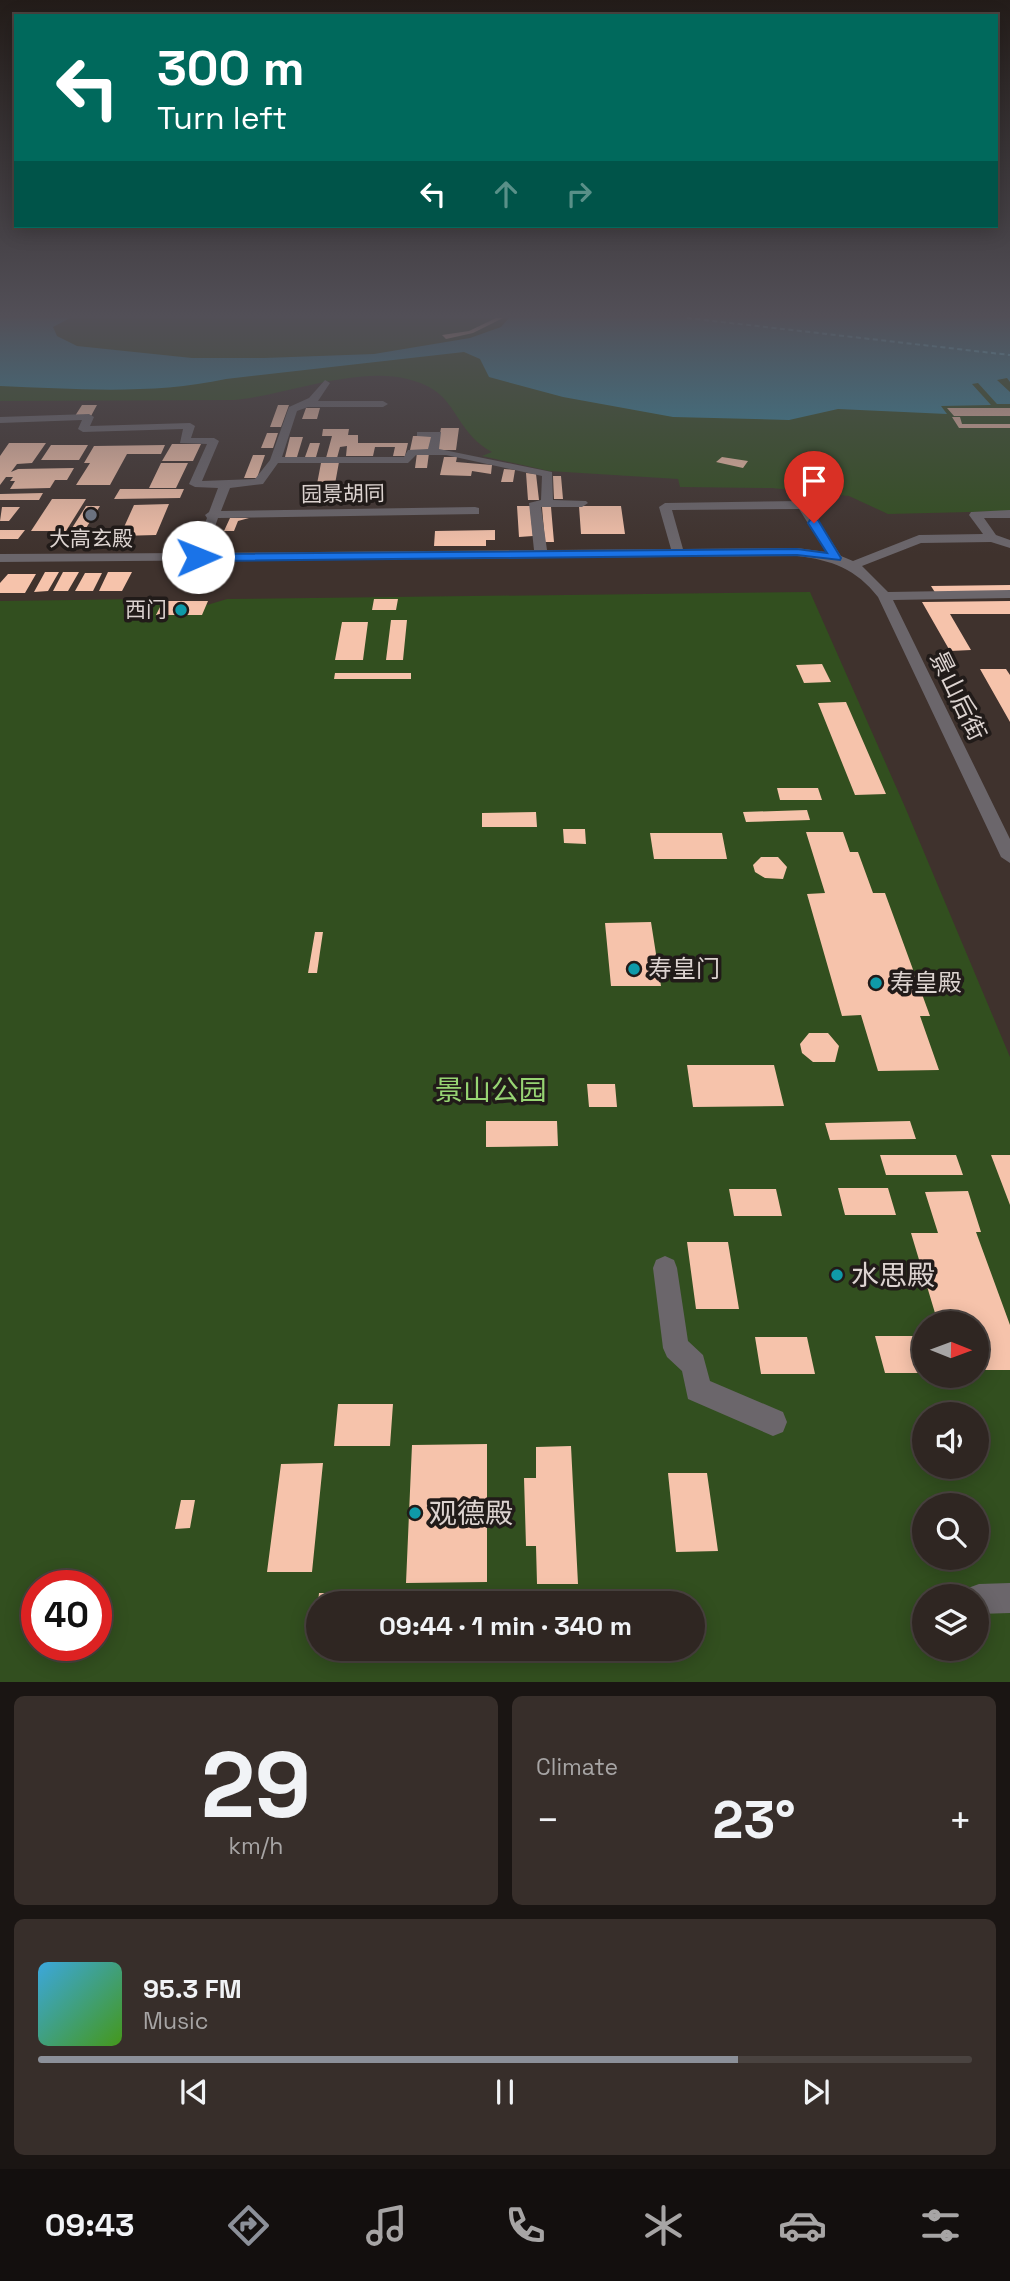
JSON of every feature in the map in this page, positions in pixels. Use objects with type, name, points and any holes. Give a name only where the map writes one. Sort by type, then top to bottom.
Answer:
[{"type":"street","points":[[308,404],[318,396]]},
{"type":"street","points":[[0,420],[89,417],[83,429],[190,426],[184,441],[214,441],[195,484],[225,485],[259,482],[275,460],[293,409],[308,404],[383,404]]},
{"type":"street","points":[[421,434],[437,434],[433,452]]},
{"type":"street","points":[[275,460],[408,460],[412,452],[433,452],[548,474],[547,504]]},
{"type":"street","points":[[198,557],[211,515],[225,485]]},
{"type":"street","points":[[541,554],[536,503],[582,503]]},
{"type":"street","points":[[678,552],[666,507],[803,505],[836,558]]},
{"type":"street","name":"园景胡同","points":[[211,515],[475,511]]},
{"type":"street","points":[[992,538],[975,515],[1010,514]]},
{"type":"street","points":[[0,558],[797,552],[836,558],[854,565],[919,539],[992,538],[1010,544]]},
{"type":"street","name":"景山后街","points":[[854,565],[867,574],[884,596],[1010,857]]},
{"type":"street","points":[[884,596],[1010,594]]},
{"type":"street","points":[[665,1268],[676,1348],[694,1364],[698,1389],[773,1422]]},
{"type":"street","points":[[989,1599],[1010,1598]]},
{"type":"green space","points":[[0,396],[260,396],[234,400],[0,401]]},
{"type":"green space","points":[[442,396],[1010,396],[1010,511],[888,514],[849,496],[772,488],[680,487],[678,479],[549,471],[482,456],[492,452],[473,437]]},
{"type":"green space","name":"景山公园","points":[[810,592],[905,807],[1010,1057],[1010,1682],[0,1682],[0,601],[146,599],[153,605],[161,605],[163,601],[208,601],[207,605],[227,599]]},
{"type":"water","points":[[983,396],[991,405],[941,406],[947,414],[838,409],[789,420],[673,417],[563,397]]},
{"type":"water","points":[[990,396],[1010,396],[1010,404],[997,404]]},
{"type":"building","points":[[82,405],[97,405],[91,416],[75,416]]},
{"type":"building","points":[[278,405],[289,405],[281,427],[270,427]]},
{"type":"building","points":[[306,408],[320,408],[317,419],[302,419]]},
{"type":"building","points":[[947,408],[1010,408],[1010,416],[954,416]]},
{"type":"building","points":[[952,417],[960,417],[962,424],[1010,424],[1010,428],[959,428]]},
{"type":"building","points":[[441,428],[459,428],[456,450],[437,450]]},
{"type":"building","points":[[323,429],[349,429],[348,435],[358,435],[358,443],[408,443],[405,456],[393,456],[395,447],[375,447],[373,456],[346,456],[347,446],[340,447],[337,458],[326,458],[332,436],[322,436]]},
{"type":"building","points":[[267,433],[278,433],[273,448],[261,448]]},
{"type":"building","points":[[413,436],[433,436],[430,450],[410,450]]},
{"type":"building","points":[[290,437],[303,437],[297,457],[285,457]]},
{"type":"building","points":[[9,443],[46,443],[32,463],[17,464],[11,472],[18,469],[74,468],[67,480],[55,480],[50,488],[10,489],[15,481],[10,481],[13,477],[6,477],[0,485],[0,456]]},
{"type":"building","points":[[310,443],[320,443],[316,457],[305,457]]},
{"type":"building","points":[[172,444],[201,444],[193,461],[162,461]]},
{"type":"building","points":[[51,445],[88,445],[79,460],[41,460]]},
{"type":"building","points":[[165,445],[161,454],[127,454],[110,485],[76,485],[90,463],[84,463],[94,446]]},
{"type":"building","points":[[417,453],[429,453],[427,468],[415,468]]},
{"type":"building","points":[[253,455],[265,455],[257,478],[244,478]]},
{"type":"building","points":[[444,457],[457,457],[456,462],[492,465],[491,474],[472,471],[471,476],[440,475]]},
{"type":"building","points":[[722,457],[748,461],[743,468],[716,462]]},
{"type":"building","points":[[339,462],[335,484],[317,484],[321,463]]},
{"type":"building","points":[[161,463],[188,463],[176,488],[149,488]]},
{"type":"building","points":[[504,469],[515,470],[513,482],[501,482]]},
{"type":"building","points":[[526,473],[536,474],[539,500],[528,500]]},
{"type":"building","points":[[553,476],[561,476],[563,499],[554,499]]},
{"type":"building","points":[[120,489],[184,489],[180,498],[114,499]]},
{"type":"building","points":[[43,493],[39,500],[0,500],[0,494]]},
{"type":"building","points":[[52,499],[86,499],[66,531],[31,531]]},
{"type":"building","points":[[169,504],[156,535],[120,536],[134,505]]},
{"type":"building","points":[[86,506],[100,506],[81,536],[67,536]]},
{"type":"building","points":[[517,506],[530,506],[533,536],[519,537]]},
{"type":"building","points":[[579,506],[621,506],[625,534],[581,534]]},
{"type":"building","points":[[2,507],[20,507],[9,521],[0,521]]},
{"type":"building","points":[[542,507],[551,507],[554,542],[545,542]]},
{"type":"building","points":[[230,518],[249,518],[238,521],[234,531],[224,531]]},
{"type":"building","points":[[0,530],[25,530],[18,539],[0,539]]},
{"type":"building","points":[[495,530],[495,540],[486,540],[486,546],[434,546],[435,531]]},
{"type":"building","points":[[45,572],[59,572],[48,591],[34,592]]},
{"type":"building","points":[[63,572],[79,572],[68,591],[53,591]]},
{"type":"building","points":[[108,572],[132,572],[122,591],[99,591]]},
{"type":"building","points":[[85,573],[102,573],[93,591],[75,591]]},
{"type":"building","points":[[8,574],[36,574],[25,593],[0,593],[0,583]]},
{"type":"building","points":[[1010,585],[1010,592],[936,594],[931,586]]},
{"type":"building","points":[[374,599],[398,599],[396,610],[372,610]]},
{"type":"building","name":"西门","points":[[163,601],[208,601],[202,615],[156,615]]},
{"type":"building","points":[[1010,601],[1010,614],[950,614],[971,650],[950,651],[922,602]]},
{"type":"building","points":[[391,620],[407,620],[403,660],[386,660]]},
{"type":"building","points":[[342,622],[368,622],[363,660],[335,660]]},
{"type":"building","points":[[822,664],[831,682],[804,683],[796,665]]},
{"type":"building","points":[[980,669],[1006,669],[1010,675],[1010,722]]},
{"type":"building","points":[[335,673],[411,673],[411,679],[334,679]]},
{"type":"building","points":[[846,702],[886,794],[855,795],[818,703]]},
{"type":"building","points":[[777,788],[818,788],[822,800],[780,800]]},
{"type":"building","points":[[807,810],[810,820],[746,822],[743,812]]},
{"type":"building","points":[[536,812],[537,827],[482,827],[482,813]]},
{"type":"building","points":[[563,829],[585,829],[586,844],[564,843]]},
{"type":"building","name":"寿皇殿","points":[[806,832],[843,832],[850,852],[858,852],[873,893],[885,893],[930,1016],[920,1016],[939,1070],[878,1071],[861,1015],[842,1016],[807,894],[825,893]]},
{"type":"building","points":[[650,833],[722,833],[727,859],[654,859]]},
{"type":"building","points":[[761,857],[778,857],[787,867],[783,879],[765,878],[755,872],[753,865]]},
{"type":"building","name":"寿皇门","points":[[651,922],[661,986],[611,986],[605,923]]},
{"type":"building","points":[[315,932],[323,932],[317,973],[308,973]]},
{"type":"building","points":[[809,1033],[828,1033],[839,1046],[835,1062],[813,1062],[802,1053],[800,1044]]},
{"type":"building","points":[[687,1065],[774,1065],[784,1106],[693,1107]]},
{"type":"building","points":[[587,1084],[615,1084],[617,1107],[589,1107]]},
{"type":"building","points":[[486,1121],[557,1121],[558,1146],[486,1147]]},
{"type":"building","points":[[910,1121],[916,1139],[830,1140],[825,1123]]},
{"type":"building","points":[[880,1155],[956,1155],[963,1175],[886,1175]]},
{"type":"building","points":[[991,1155],[1010,1155],[1010,1205]]},
{"type":"building","points":[[838,1188],[888,1188],[896,1215],[845,1215]]},
{"type":"building","points":[[729,1189],[776,1189],[782,1216],[734,1216]]},
{"type":"building","points":[[968,1191],[981,1232],[976,1232],[1010,1325],[1010,1370],[989,1370],[989,1311],[934,1311],[911,1233],[938,1233],[925,1192]]},
{"type":"building","points":[[687,1242],[728,1242],[739,1309],[696,1309]]},
{"type":"building","points":[[875,1336],[912,1336],[912,1373],[885,1373]]},
{"type":"building","points":[[755,1337],[807,1337],[815,1374],[761,1374]]},
{"type":"building","points":[[338,1404],[393,1404],[390,1446],[334,1446]]},
{"type":"building","points":[[487,1444],[487,1582],[406,1583],[412,1445]]},
{"type":"building","points":[[571,1446],[578,1584],[537,1584],[536,1546],[526,1546],[524,1478],[536,1478],[536,1447]]},
{"type":"building","points":[[323,1463],[312,1572],[267,1572],[281,1464]]},
{"type":"building","points":[[668,1473],[707,1473],[718,1551],[676,1552]]},
{"type":"building","points":[[181,1500],[195,1500],[190,1528],[175,1529]]},
{"type":"place","name":"大高玄殿","points":[[91,515]]},
{"type":"place","name":"西门","points":[[181,610]]},
{"type":"place","name":"寿皇门","points":[[634,969]]},
{"type":"place","name":"寿皇殿","points":[[876,983]]},
{"type":"place","name":"水思殿","points":[[837,1275]]},
{"type":"place","name":"观德殿","points":[[415,1513]]},
{"type":"route","points":[[198,557],[797,552],[836,558],[814,523]]}]
